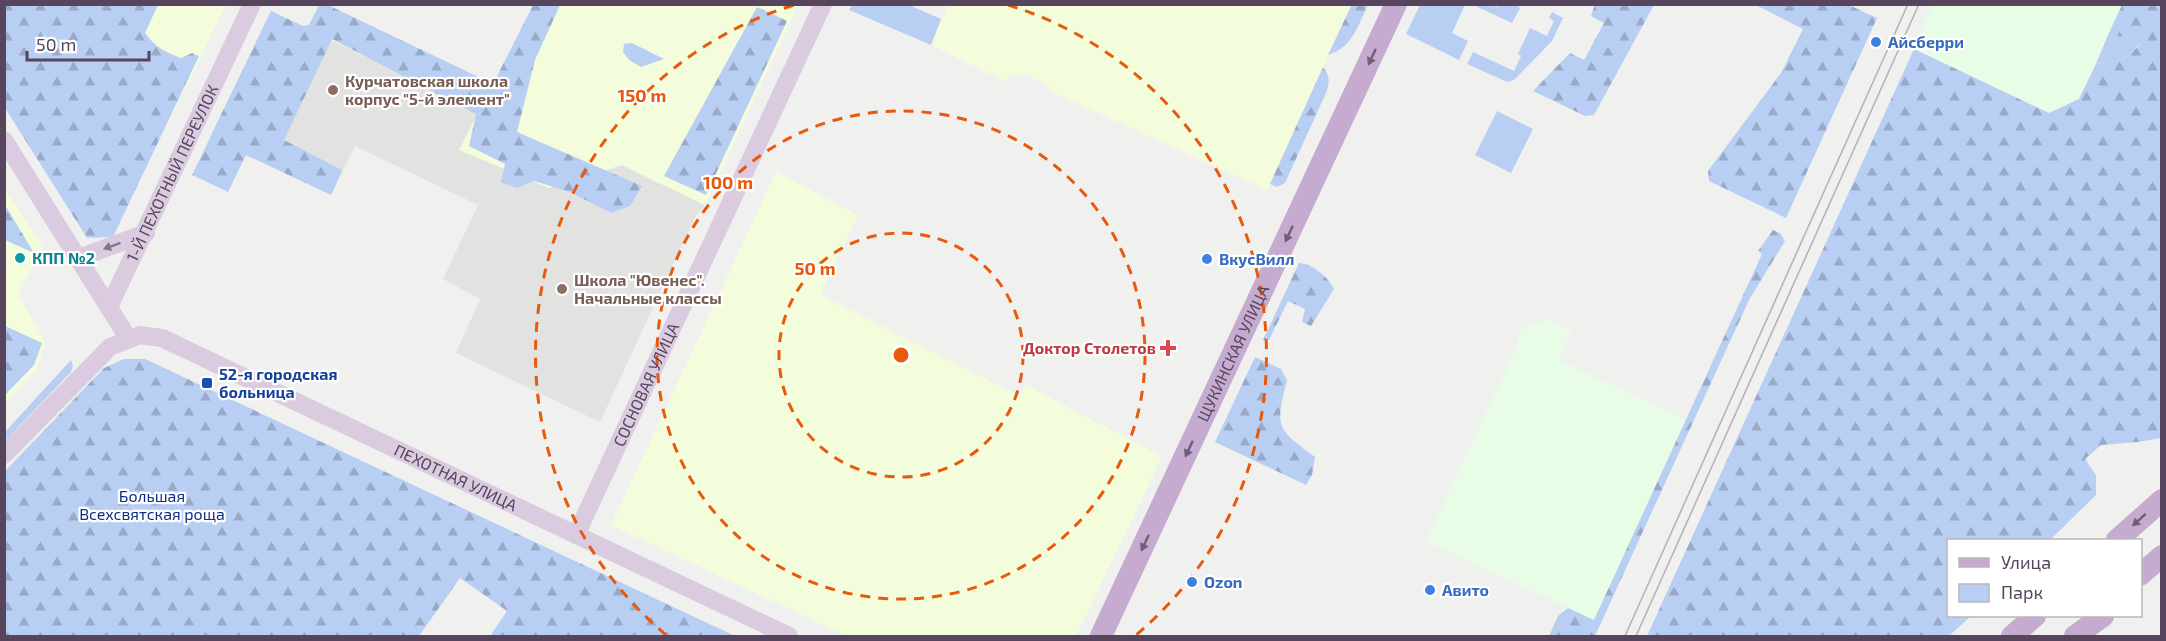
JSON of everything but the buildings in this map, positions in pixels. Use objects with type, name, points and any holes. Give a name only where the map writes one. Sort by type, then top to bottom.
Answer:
[{"type":"main road","name":"ЩУКИНСКАЯ УЛИЦА","points":[[1101,636],[1396,4]]},
{"type":"main road","points":[[2118,539],[2162,500]]},
{"type":"main road","points":[[2142,573],[2162,555]]},
{"type":"main road","points":[[2142,587],[2162,572]]},
{"type":"main road","points":[[2012,636],[2033,617]]},
{"type":"main road","points":[[2075,636],[2095,617]]},
{"type":"main road","points":[[2075,636],[2100,617]]},
{"type":"street","name":"1-Й ПЕХОТНЫЙ ПЕРЕУЛОК","points":[[109,307],[146,233],[252,4]]},
{"type":"street","name":"СОСНОВАЯ УЛИЦА","points":[[576,535],[823,4]]},
{"type":"street","points":[[4,140],[109,307],[124,340],[97,358],[4,455]]},
{"type":"street","points":[[78,258],[146,233]]},
{"type":"street","name":"ПЕХОТНАЯ УЛИЦА","points":[[124,340],[140,335],[162,338],[789,636]]},
{"type":"shaded area","points":[[100,5],[226,5],[167,125]]},
{"type":"shaded area","points":[[533,5],[798,5],[705,205],[622,165],[549,188],[459,150]]},
{"type":"shaded area","points":[[948,5],[1352,5],[1267,190],[1048,90],[1049,85],[1024,74],[1009,77],[1007,82],[931,45]]},
{"type":"shaded area","points":[[1933,5],[2122,5],[2079,99],[2049,113],[1914,49]]},
{"type":"shaded area","points":[[271,11],[479,112],[549,188],[622,165],[705,205],[695,217],[600,422],[456,353],[480,299],[443,279],[478,205],[355,146],[331,195],[210,137]]},
{"type":"shaded area","points":[[776,172],[858,215],[820,295],[1020,396],[1026,385],[1162,457],[1076,636],[847,636],[611,525]]},
{"type":"shaded area","points":[[4,187],[43,248],[18,294],[46,344],[35,371],[5,403]]},
{"type":"shaded area","points":[[1546,319],[1571,331],[1558,360],[1686,420],[1594,620],[1426,541],[1518,345],[1519,331]]},
{"type":"green space","points":[[1352,4],[1368,5],[1349,41],[1328,55]]},
{"type":"green space","points":[[1595,4],[1654,5],[1594,115],[1585,116],[1533,91],[1570,53],[1584,60],[1604,23],[1591,16]]},
{"type":"green space","points":[[5,5],[158,5],[145,33],[149,38],[170,54],[181,58],[192,53],[199,56],[113,237],[87,238],[5,108]]},
{"type":"green space","points":[[319,5],[328,5],[493,84],[533,5],[560,5],[535,60],[517,132],[642,186],[630,206],[611,213],[570,192],[534,181],[517,188],[501,182],[505,164],[469,146],[476,114],[332,39],[284,140],[342,170],[331,195],[246,155],[228,192],[192,175],[271,11],[303,26],[309,25]]},
{"type":"green space","points":[[852,5],[909,5],[941,19],[931,45],[849,10]]},
{"type":"green space","points":[[1420,5],[1465,5],[1452,33],[1468,41],[1459,60],[1406,34]]},
{"type":"green space","points":[[1473,5],[1497,7],[1516,5],[1520,8],[1512,23]]},
{"type":"green space","points":[[1756,5],[1849,5],[1877,18],[1786,218],[1709,181],[1708,171],[1781,73],[1803,29]]},
{"type":"green space","points":[[2122,5],[2161,5],[2161,438],[2101,445],[2085,459],[2096,475],[2096,495],[2051,539],[1947,539],[1947,617],[1970,617],[1949,636],[1647,636],[1914,49],[2049,113],[2079,99],[2096,64],[2121,59],[2140,44],[2132,38],[2108,35]]},
{"type":"green space","points":[[757,7],[787,21],[706,195],[664,176]]},
{"type":"green space","points":[[1552,12],[1563,18],[1552,41],[1514,80],[1507,82],[1467,64],[1473,52],[1514,71],[1521,56],[1518,54],[1530,28],[1547,36],[1554,21],[1549,18]]},
{"type":"green space","points":[[2108,35],[2132,38],[2140,43],[2131,53],[2121,59],[2096,64]]},
{"type":"green space","points":[[632,43],[664,59],[641,67],[629,60],[623,52],[624,44]]},
{"type":"green space","points":[[1323,67],[1329,79],[1326,93],[1285,183],[1277,187],[1270,184]]},
{"type":"green space","points":[[1497,111],[1533,129],[1511,173],[1475,155]]},
{"type":"green space","points":[[5,205],[34,253],[5,240]]},
{"type":"green space","points":[[1773,230],[1780,233],[1785,241],[1749,300],[1595,636],[1549,636],[1558,616],[1568,608],[1594,620],[1762,254],[1758,251]]},
{"type":"green space","points":[[1299,263],[1320,272],[1334,289],[1311,326],[1302,322],[1305,309],[1288,301],[1269,340],[1263,340]]},
{"type":"green space","points":[[5,326],[42,343],[34,365],[5,395]]},
{"type":"green space","points":[[1255,357],[1281,369],[1287,380],[1281,408],[1282,426],[1292,439],[1315,457],[1312,475],[1306,485],[1215,442]]},
{"type":"green space","name":"Большая Всехсвятская роща","points":[[124,359],[145,359],[735,636],[490,636],[507,611],[460,578],[419,636],[5,636],[5,471],[104,368]]},
{"type":"green space","points":[[71,360],[73,366],[71,372],[5,441],[5,432]]},
{"type":"tram line","points":[[1625,636],[1908,4]]},
{"type":"tram line","points":[[1636,636],[1919,4]]},
{"type":"place","name":"Айсберри","points":[[1876,42]]},
{"type":"place","name":"Курчатовская школа корпус \"5-й элемент\"","points":[[333,90]]},
{"type":"place","name":"КПП №2","points":[[20,258]]},
{"type":"place","name":"ВкусВилл","points":[[1207,259]]},
{"type":"place","name":"Школа \"Ювенес\". Начальные классы","points":[[562,289]]},
{"type":"place","name":"Доктор Столетов","points":[[1168,348]]},
{"type":"place","name":"52-я городская больница","points":[[207,383]]},
{"type":"place","name":"Ozon","points":[[1192,582]]},
{"type":"place","name":"Авито","points":[[1430,590]]}]
